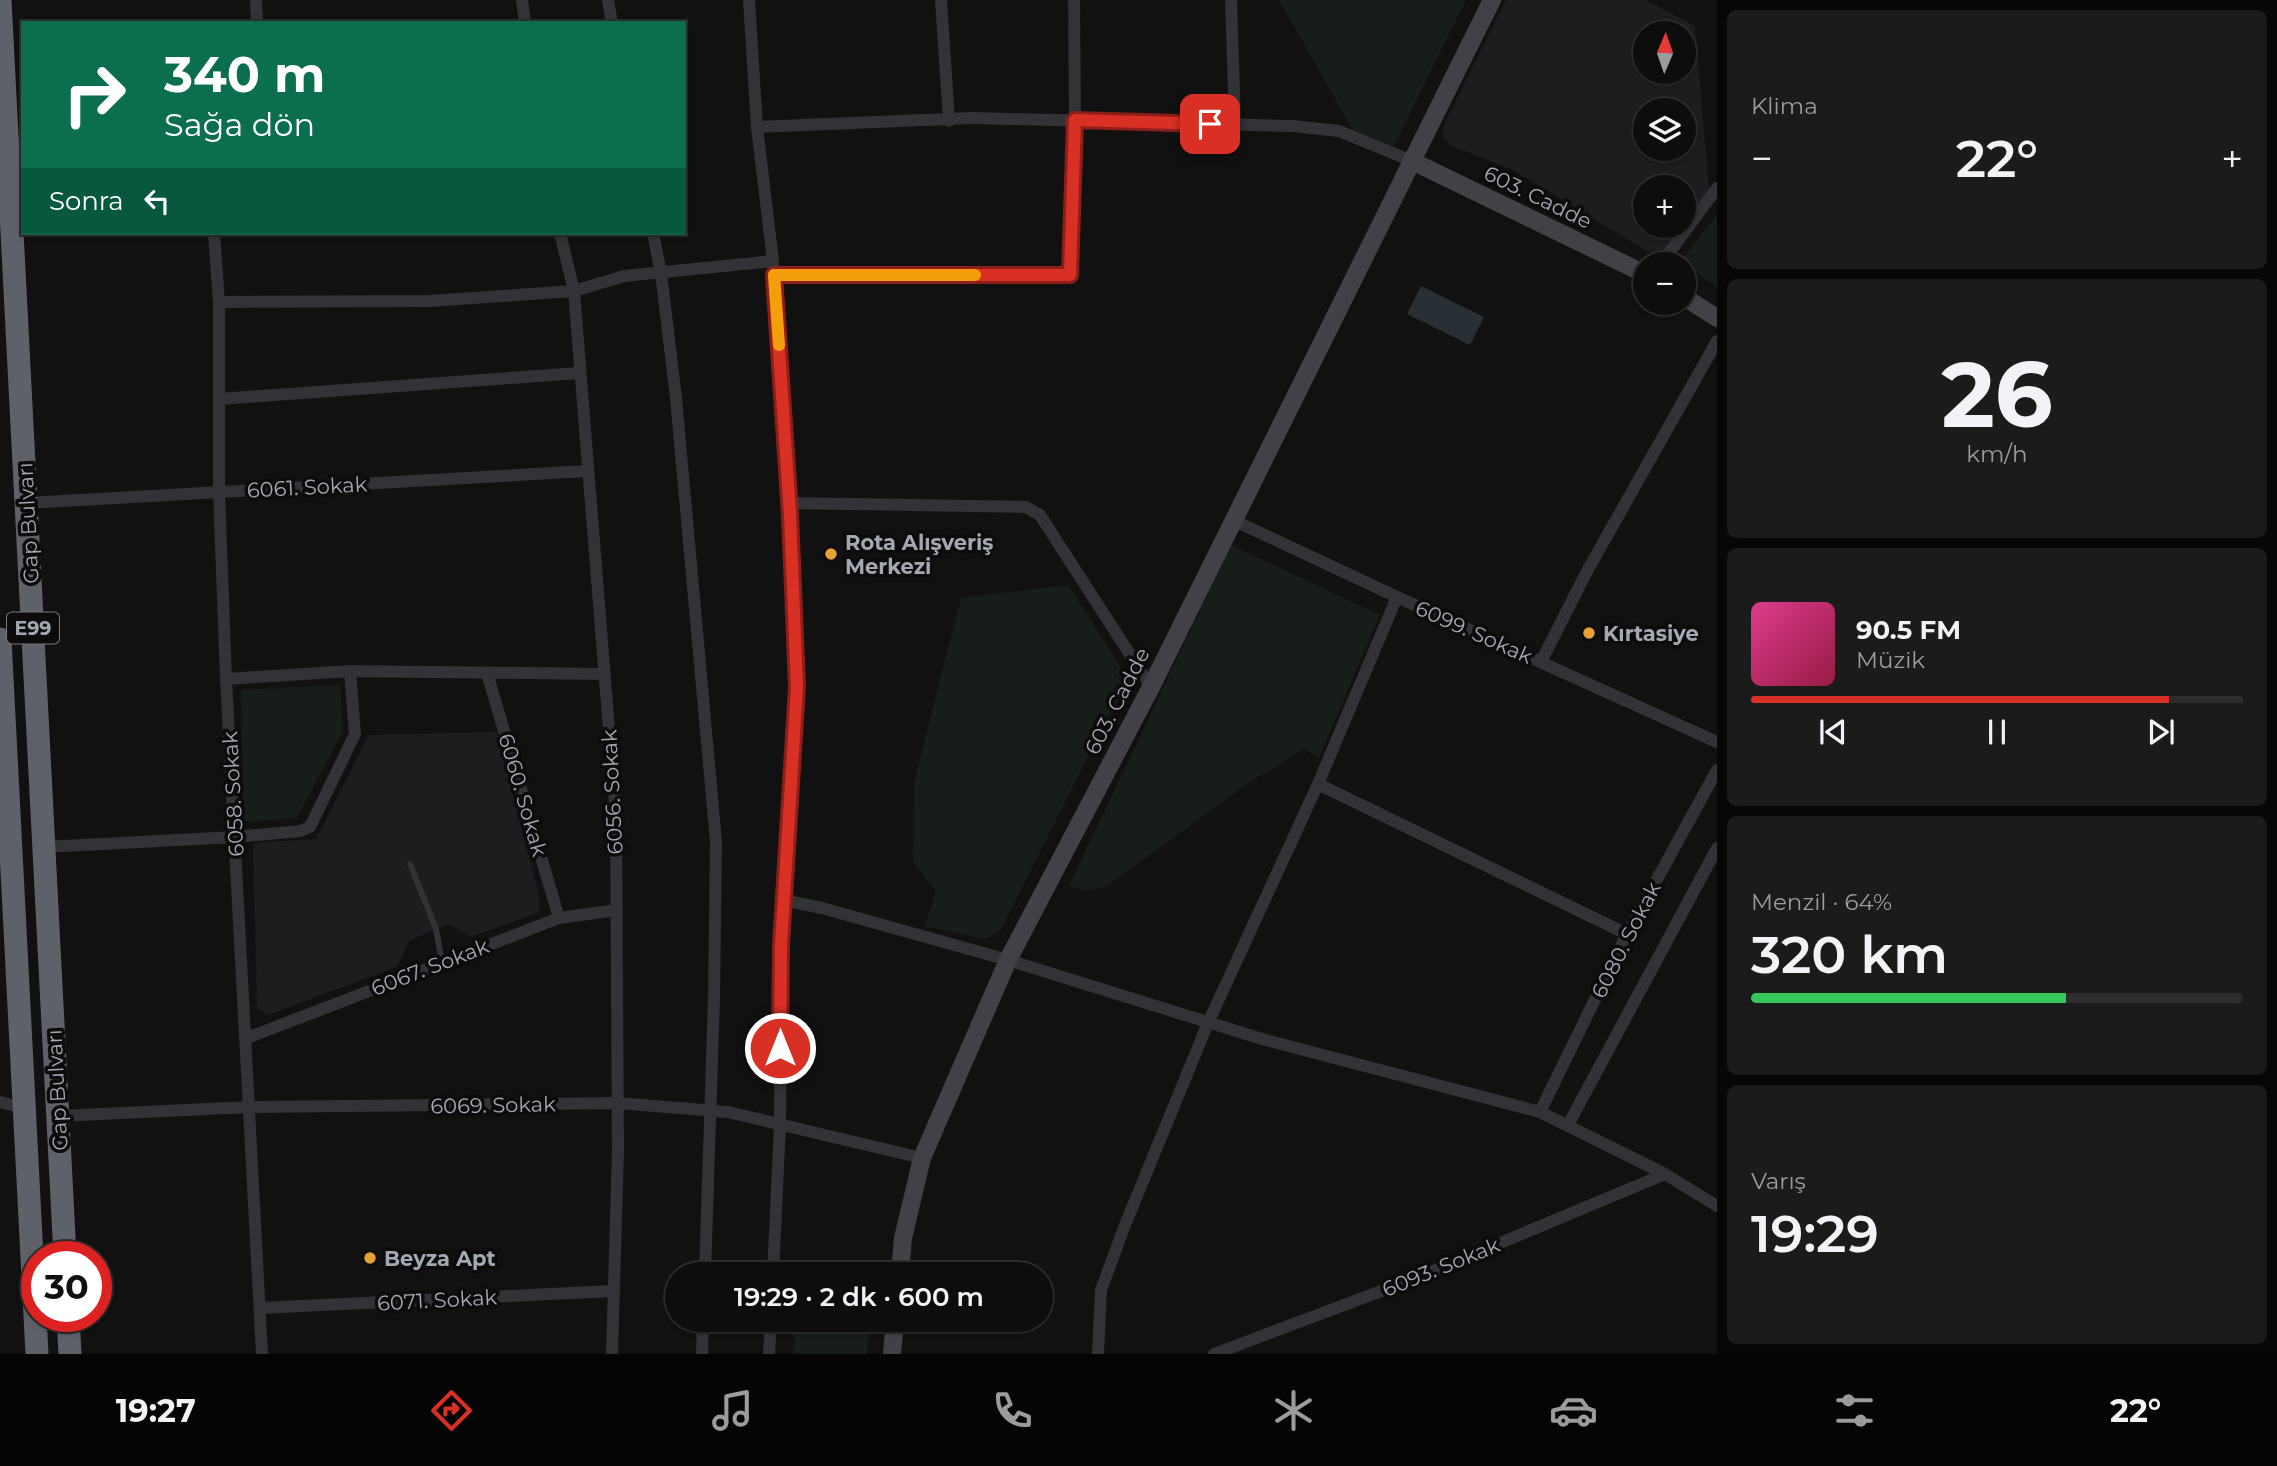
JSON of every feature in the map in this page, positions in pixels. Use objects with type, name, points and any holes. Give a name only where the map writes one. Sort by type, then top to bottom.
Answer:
[{"type":"highway","name":"Gap Bulvarı","points":[[0,0],[15,146],[27,503],[64,1241]]},
{"type":"highway","name":"Gap Bulvarı","points":[[0,639],[37,1354]]},
{"type":"highway","points":[[69,1332],[70,1354]]},
{"type":"street","points":[[256,0],[257,21]]},
{"type":"street","points":[[522,0],[525,21]]},
{"type":"street","points":[[608,0],[612,21]]},
{"type":"street","points":[[748,0],[757,127],[774,275],[789,503],[797,687],[781,945],[780,1125],[774,1262]]},
{"type":"street","points":[[941,0],[949,121]]},
{"type":"street","points":[[774,275],[1070,275],[1075,120],[1074,0]]},
{"type":"street","points":[[1231,0],[1235,124]]},
{"type":"street","name":"603. Cadde","points":[[901,1262],[922,1158],[1008,960],[1151,687],[1492,0]]},
{"type":"street","points":[[757,127],[972,118],[1293,126],[1339,131],[1412,161]]},
{"type":"street","name":"603. Cadde","points":[[1412,161],[1633,268]]},
{"type":"street","points":[[1670,252],[1717,188]]},
{"type":"street","name":"6058. Sokak","points":[[214,235],[219,302],[219,492],[226,679],[262,1354]]},
{"type":"street","name":"6056. Sokak","points":[[560,235],[574,291],[616,817],[618,1103],[612,1354]]},
{"type":"street","points":[[653,235],[661,273],[676,398],[716,842],[705,1262]]},
{"type":"street","points":[[219,302],[429,301],[574,291],[624,276],[773,261]]},
{"type":"street","points":[[1696,305],[1717,318]]},
{"type":"street","points":[[1541,662],[1586,573],[1717,341]]},
{"type":"street","points":[[219,399],[579,373]]},
{"type":"street","name":"6061. Sokak","points":[[27,503],[588,471]]},
{"type":"street","points":[[789,503],[1026,507],[1040,515],[1151,687]]},
{"type":"street","name":"6099. Sokak","points":[[1233,520],[1717,742]]},
{"type":"street","points":[[1098,1354],[1101,1290],[1130,1212],[1208,1023],[1318,784],[1397,597]]},
{"type":"street","points":[[226,679],[350,671],[605,674]]},
{"type":"street","points":[[44,847],[235,837],[300,831],[310,827],[355,734],[350,671]]},
{"type":"street","name":"6060. Sokak","points":[[487,673],[559,918]]},
{"type":"street","name":"6080. Sokak","points":[[1540,1112],[1627,934],[1717,770]]},
{"type":"street","points":[[1318,784],[1627,934]]},
{"type":"street","points":[[1568,1125],[1717,848]]},
{"type":"street","points":[[783,900],[822,908],[1008,960],[1208,1023],[1540,1112],[1665,1174],[1717,1206]]},
{"type":"street","name":"6067. Sokak","points":[[247,1038],[559,918],[617,910]]},
{"type":"street","points":[[0,1102],[24,1108]]},
{"type":"street","name":"6069. Sokak","points":[[58,1116],[250,1107],[618,1103],[728,1112],[922,1158]]},
{"type":"street","name":"6093. Sokak","points":[[1214,1354],[1424,1275],[1665,1174]]},
{"type":"street","name":"6071. Sokak","points":[[260,1308],[614,1291]]},
{"type":"street","points":[[702,1354],[703,1332]]},
{"type":"street","points":[[769,1354],[770,1332]]},
{"type":"street","points":[[892,1354],[894,1332]]},
{"type":"lane","points":[[410,864],[436,929],[442,962]]},
{"type":"shaded area","points":[[1279,0],[1466,0],[1393,148],[1354,132]]},
{"type":"shaded area","points":[[1506,0],[1646,0],[1686,21],[1633,21],[1633,84],[1696,84],[1696,38],[1709,189],[1696,208],[1696,175],[1633,175],[1633,238],[1675,238],[1665,252],[1648,252],[1511,169],[1452,146],[1443,137],[1443,126]]},
{"type":"shaded area","points":[[1717,214],[1717,287],[1696,272],[1696,252],[1688,252]]},
{"type":"shaded area","points":[[1421,286],[1484,317],[1470,345],[1407,314]]},
{"type":"shaded area","points":[[1231,545],[1380,615],[1319,758],[1304,749],[1247,784],[1106,887],[1085,891],[1069,886]]},
{"type":"shaded area","points":[[1068,585],[1128,678],[1000,931],[985,939],[925,926],[936,892],[913,862],[914,782],[961,598]]},
{"type":"shaded area","points":[[340,685],[343,731],[297,818],[243,822],[241,690]]},
{"type":"shaded area","points":[[497,732],[540,900],[539,912],[471,937],[448,924],[409,941],[398,966],[268,1015],[257,1008],[253,843],[316,839],[369,735]]},
{"type":"shaded area","points":[[795,1332],[869,1332],[867,1354],[793,1354]]},
{"type":"slow traffic","points":[[779,345],[774,275],[975,275]]},
{"type":"place","name":"Rota Alışveriş Merkezi","points":[[831,554]]},
{"type":"place","name":"Kırtasiye","points":[[1589,633]]},
{"type":"place","name":"Beyza Apt","points":[[370,1258]]},
{"type":"route","points":[[780,1048],[785,860],[797,687],[790,514],[774,275],[1070,275],[1075,120],[1210,124]]}]
